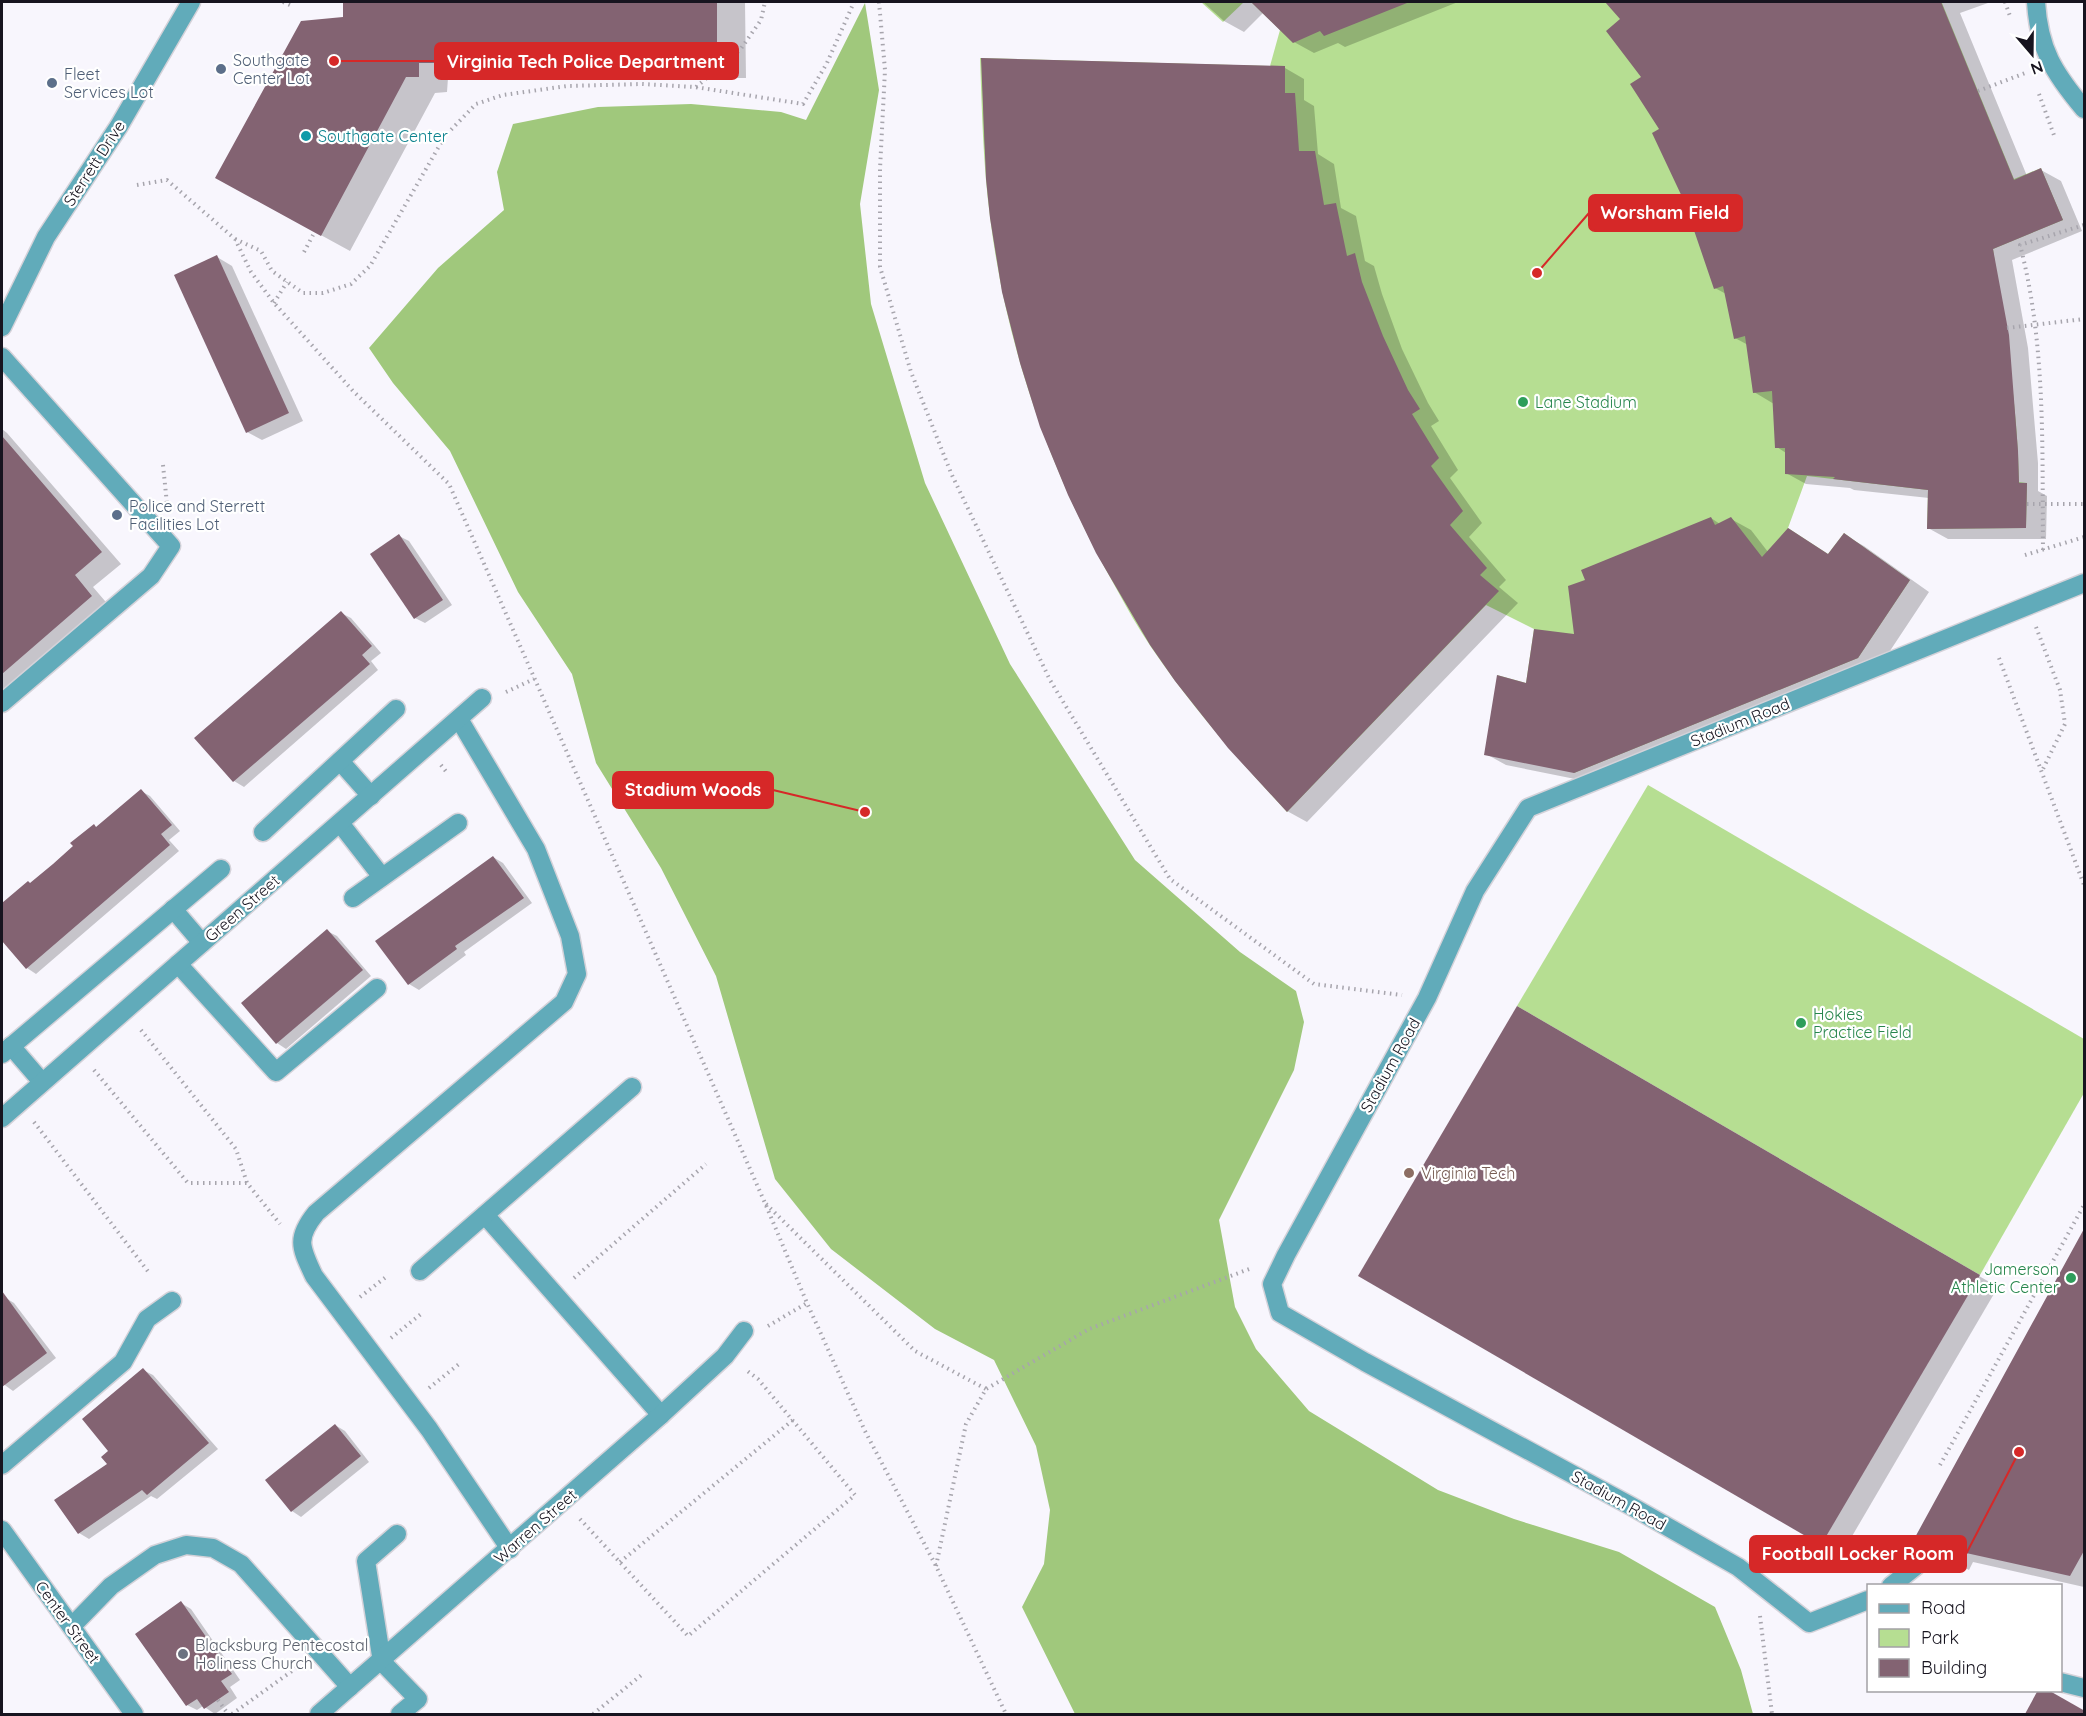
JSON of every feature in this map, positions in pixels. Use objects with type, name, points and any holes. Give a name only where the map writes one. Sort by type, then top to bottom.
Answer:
[{"type":"street","name":"Sterrett Drive","points":[[2,327],[46,237],[119,126],[191,2]]},
{"type":"street","points":[[2036,2],[2037,22],[2046,51],[2058,77],[2085,109]]},
{"type":"street","points":[[2,357],[171,546],[152,576],[2,703]]},
{"type":"street","name":"Stadium Road","points":[[1867,1601],[1809,1623],[1738,1567],[1280,1313],[1272,1284],[1426,998],[1475,891],[1528,808],[2085,583]]},
{"type":"street","name":"Green Street","points":[[2,1118],[482,698]]},
{"type":"street","points":[[263,832],[396,709]]},
{"type":"street","points":[[459,719],[536,849],[570,936],[577,974],[564,1002],[316,1213],[301,1237],[303,1252],[314,1276],[429,1429],[510,1549]]},
{"type":"street","points":[[340,761],[371,796]]},
{"type":"street","points":[[340,823],[382,877]]},
{"type":"street","points":[[353,898],[458,823]]},
{"type":"street","points":[[42,1082],[6,1050],[221,869]]},
{"type":"street","points":[[173,909],[202,943]]},
{"type":"street","points":[[178,963],[276,1072],[377,988]]},
{"type":"street","points":[[420,1271],[632,1088]]},
{"type":"street","points":[[485,1215],[661,1415]]},
{"type":"street","points":[[2,1465],[123,1362],[147,1319],[172,1301]]},
{"type":"street","name":"Warren Street","points":[[320,1714],[661,1415],[725,1356],[744,1331]]},
{"type":"street","name":"Center Street","points":[[2,1530],[134,1714]]},
{"type":"street","points":[[397,1534],[366,1561],[382,1662],[418,1699],[400,1714]]},
{"type":"street","points":[[72,1626],[111,1586],[155,1555],[186,1545],[213,1548],[241,1564],[350,1687]]},
{"type":"street","points":[[1894,1584],[1916,1566]]},
{"type":"street","points":[[2062,1682],[2085,1688]]},
{"type":"path","points":[[284,2],[292,6]]},
{"type":"path","points":[[695,87],[740,50],[761,20],[765,2]]},
{"type":"path","points":[[137,185],[166,180],[235,239],[261,251],[272,271],[287,282],[303,293],[323,293],[351,284],[370,266],[445,136],[476,104],[503,95],[567,86],[642,84],[695,87],[803,104],[826,63],[854,2]]},
{"type":"path","points":[[879,2],[885,70],[880,169],[880,267],[911,372],[951,473],[1050,680],[1170,879],[1314,984],[1426,998]]},
{"type":"path","points":[[1978,91],[2030,71]]},
{"type":"path","points":[[2043,550],[2041,415],[2035,324],[2028,275],[2020,245],[2085,225]]},
{"type":"path","points":[[304,252],[313,235]]},
{"type":"path","points":[[235,239],[251,272],[274,303],[353,391],[449,484],[807,1303],[865,1431],[936,1566],[1006,1714]]},
{"type":"path","points":[[274,303],[287,282]]},
{"type":"path","points":[[2007,328],[2085,319]]},
{"type":"path","points":[[2027,504],[2085,504]]},
{"type":"path","points":[[2025,555],[2085,537]]},
{"type":"path","points":[[2027,606],[2060,690],[2065,723],[2042,772]]},
{"type":"path","points":[[1999,658],[2085,885]]},
{"type":"path","points":[[503,693],[534,679]]},
{"type":"path","points":[[125,1010],[236,1149],[247,1184],[303,1252]]},
{"type":"path","points":[[78,1051],[188,1183],[247,1184]]},
{"type":"path","points":[[19,1102],[150,1274]]},
{"type":"path","points":[[555,1294],[706,1164]]},
{"type":"path","points":[[765,1203],[915,1351],[986,1389]]},
{"type":"path","points":[[1940,1465],[2085,1205]]},
{"type":"path","points":[[936,1566],[966,1424],[986,1389],[1089,1329],[1286,1255]]},
{"type":"path","points":[[341,1312],[386,1277]]},
{"type":"path","points":[[771,1325],[807,1303]]},
{"type":"path","points":[[372,1353],[421,1314]]},
{"type":"path","points":[[564,1501],[688,1636],[855,1495],[758,1380],[725,1356]]},
{"type":"path","points":[[409,1403],[459,1364]]},
{"type":"path","points":[[620,1562],[793,1420]]},
{"type":"path","points":[[1759,1608],[1772,1714]]},
{"type":"path","points":[[218,1700],[230,1714],[319,1652]]},
{"type":"path","points":[[593,1714],[644,1673]]},
{"type":"green space","points":[[1201,2],[1244,2],[1223,22]]},
{"type":"green space","name":"Lane Stadium","points":[[1251,2],[1943,2],[2014,179],[2041,168],[2063,220],[1993,249],[2013,395],[2019,482],[2027,483],[2026,528],[1927,529],[1928,490],[1807,476],[1788,528],[1828,554],[1844,533],[1910,580],[1858,658],[1574,773],[1497,675],[1526,683],[1534,629],[1486,605],[1287,812],[1216,732],[1151,647],[1116,588],[1071,500],[1035,409],[1007,314],[990,217],[982,118],[980,58],[1270,66],[1280,30]]},
{"type":"green space","points":[[865,3],[879,90],[860,204],[871,304],[925,483],[1010,664],[1135,860],[1240,952],[1296,991],[1304,1022],[1294,1070],[1219,1220],[1235,1307],[1256,1349],[1309,1411],[1438,1490],[1514,1519],[1619,1552],[1715,1607],[1741,1670],[1753,1714],[1075,1714],[1022,1607],[1044,1564],[1050,1510],[1036,1446],[994,1360],[935,1329],[831,1249],[775,1179],[716,976],[661,868],[596,763],[572,674],[518,592],[450,451],[393,383],[369,348],[438,268],[504,210],[497,172],[513,124],[598,107],[691,104],[781,112],[806,120]]},
{"type":"green space","name":"Hokies Practice Field","points":[[1648,785],[2084,1039],[2084,1093],[1980,1275],[1517,1006]]},
{"type":"building","name":"Southgate Center","points":[[343,2],[717,2],[717,62],[419,63],[419,77],[406,77],[321,236],[215,178],[301,21],[343,17]]},
{"type":"building","points":[[1251,2],[1407,3],[1324,36],[1320,31],[1293,43]]},
{"type":"building","points":[[1605,2],[1941,2],[2014,180],[2041,168],[2063,220],[1993,249],[2009,335],[2019,483],[2027,483],[2026,528],[1927,529],[1928,490],[1833,479],[1835,477],[1785,474],[1785,448],[1775,448],[1772,391],[1753,393],[1745,336],[1734,339],[1723,286],[1714,289],[1684,201],[1652,133],[1659,129],[1630,84],[1641,77],[1606,31],[1620,19]]},
{"type":"building","points":[[981,58],[1285,66],[1285,93],[1295,93],[1299,151],[1315,151],[1324,205],[1336,203],[1347,256],[1355,253],[1362,282],[1383,336],[1408,390],[1420,409],[1412,414],[1439,458],[1431,466],[1463,511],[1450,525],[1487,568],[1480,575],[1499,591],[1287,812],[1228,748],[1175,681],[1150,645],[1096,553],[1068,495],[1040,427],[1020,363],[1002,292],[990,218],[986,179]]},
{"type":"building","points":[[217,255],[289,413],[246,433],[174,275]]},
{"type":"building","points":[[2,436],[102,552],[75,575],[92,596],[2,674]]},
{"type":"building","points":[[1711,517],[1715,525],[1731,517],[1762,557],[1788,528],[1828,554],[1844,533],[1910,580],[1858,658],[1574,773],[1484,755],[1497,675],[1526,683],[1534,629],[1574,634],[1568,586],[1585,580],[1581,570]]},
{"type":"building","points":[[399,534],[443,600],[414,619],[370,554]]},
{"type":"building","points":[[341,611],[372,646],[362,655],[370,664],[233,782],[194,738]]},
{"type":"building","points":[[141,789],[172,825],[161,834],[170,845],[26,969],[2,941],[2,903],[53,864],[73,846],[70,843],[94,824],[96,827]]},
{"type":"building","points":[[493,856],[524,898],[455,946],[457,949],[408,985],[375,941]]},
{"type":"building","points":[[327,929],[363,970],[276,1044],[241,1003]]},
{"type":"building","points":[[1517,1006],[1980,1275],[1821,1545],[1358,1276]]},
{"type":"building","points":[[2085,1227],[2085,1549],[2070,1576],[1948,1549],[1944,1557],[1913,1541]]},
{"type":"building","points":[[2,1291],[47,1353],[2,1387]]},
{"type":"building","points":[[143,1368],[209,1443],[147,1495],[142,1490],[78,1534],[54,1500],[107,1464],[101,1457],[108,1451],[82,1419]]},
{"type":"building","points":[[335,1424],[361,1456],[291,1512],[265,1480]]},
{"type":"building","name":"Blacksburg Pentecostal Holiness Church","points":[[181,1601],[232,1674],[221,1681],[229,1692],[204,1709],[197,1699],[186,1706],[135,1634]]},
{"type":"building","points":[[2037,1692],[2052,1692],[2085,1711],[2085,1714],[2025,1714]]},
{"type":"place","name":"Virginia Tech Police Department","points":[[334,61]]},
{"type":"place","name":"Southgate Center Lot","points":[[221,69]]},
{"type":"place","name":"Fleet Services Lot","points":[[52,83]]},
{"type":"place","name":"Southgate Center","points":[[306,136]]},
{"type":"place","name":"Worsham Field","points":[[1537,273]]},
{"type":"place","name":"Lane Stadium","points":[[1523,402]]},
{"type":"place","name":"Police and Sterrett Facilities Lot","points":[[117,515]]},
{"type":"place","name":"Stadium Woods","points":[[865,812]]},
{"type":"place","name":"Hokies Practice Field","points":[[1801,1023]]},
{"type":"place","name":"Virginia Tech","points":[[1409,1173]]},
{"type":"place","name":"Jamerson Athletic Center","points":[[2071,1278]]},
{"type":"place","name":"Football Locker Room","points":[[2019,1452]]},
{"type":"place","name":"Blacksburg Pentecostal Holiness Church","points":[[183,1654]]}]
